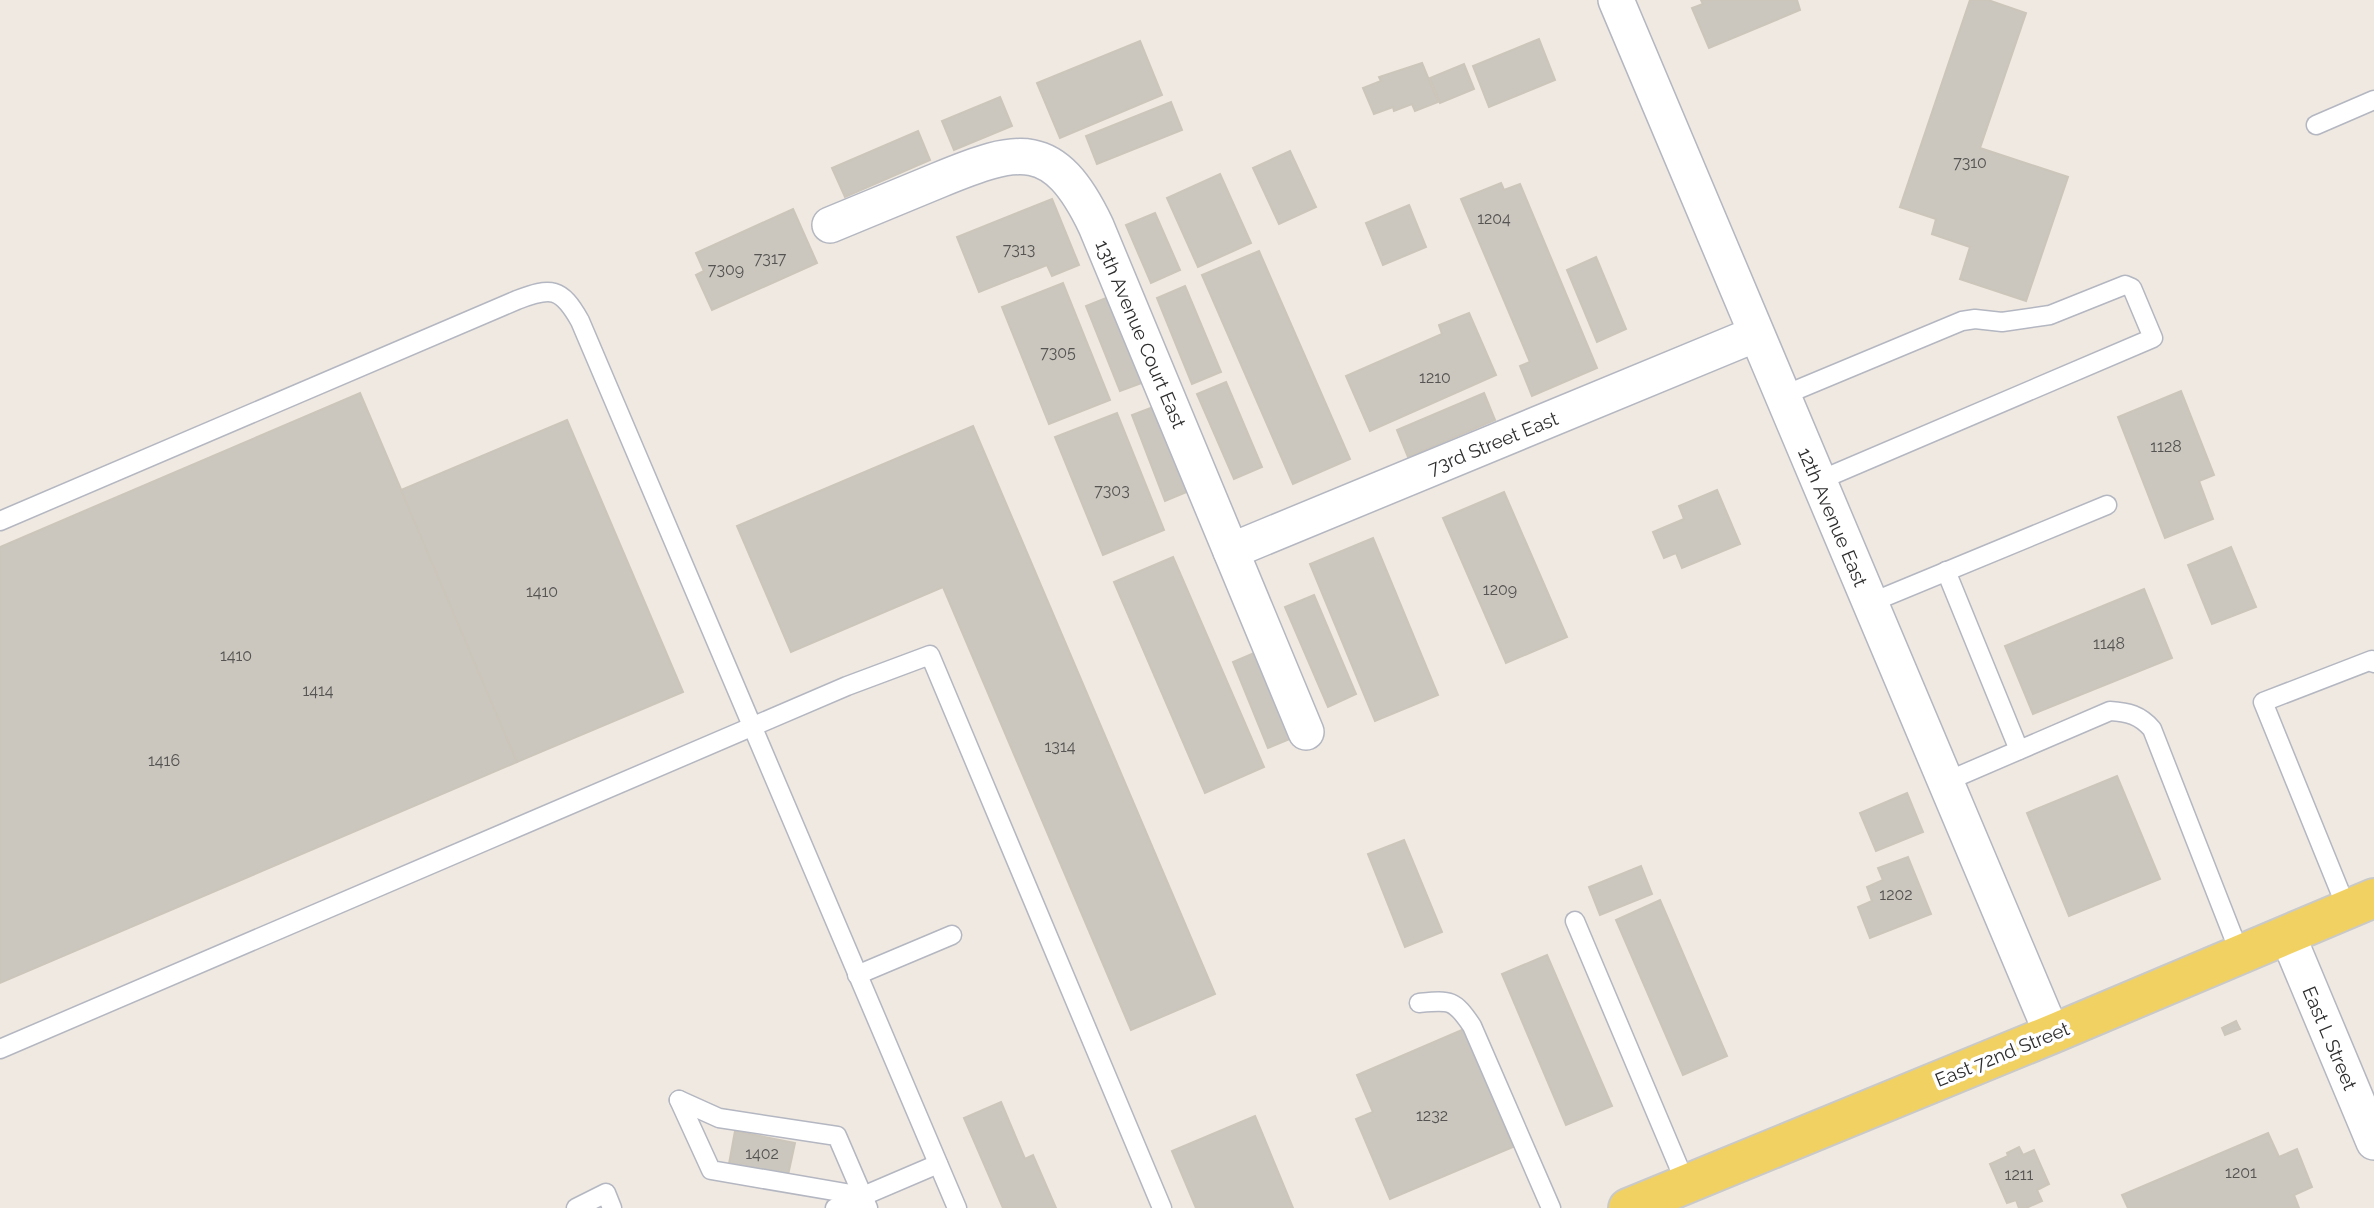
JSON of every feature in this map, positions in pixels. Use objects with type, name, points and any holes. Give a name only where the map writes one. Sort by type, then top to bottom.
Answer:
[{"type":"main road","name":"East 72nd Street","points":[[1628,1208],[2361,904]]},
{"type":"street","name":"12th Avenue East","points":[[1616,0],[2052,1034]]},
{"type":"street","name":"13th Avenue Court East","points":[[830,225],[987,160],[1013,155],[1025,156],[1052,166],[1076,191],[1096,226],[1306,732]]},
{"type":"street","name":"73rd Street East","points":[[1231,551],[1756,334]]},
{"type":"street","name":"East L Street","points":[[2287,934],[2374,1142]]},
{"type":"lane","points":[[2316,125],[2374,100]]},
{"type":"lane","points":[[1782,396],[1962,321],[1975,319],[2002,322],[2050,315],[2125,285],[2132,288],[2153,338],[1818,481]]},
{"type":"lane","points":[[0,520],[517,300],[538,292],[554,292],[568,301],[580,321],[957,1208]]},
{"type":"lane","points":[[1870,603],[2107,505]]},
{"type":"lane","points":[[1946,571],[2019,750]]},
{"type":"lane","points":[[0,1049],[847,686],[930,655],[1162,1208]]},
{"type":"lane","points":[[2361,904],[2263,702],[2372,660],[2374,663]]},
{"type":"lane","points":[[1945,782],[2110,711],[2125,712],[2143,718],[2152,729],[2240,954]]},
{"type":"lane","points":[[1575,921],[1685,1184]]},
{"type":"lane","points":[[857,975],[952,935]]},
{"type":"lane","points":[[1419,1003],[1443,1001],[1460,1007],[1472,1026],[1551,1208]]},
{"type":"lane","points":[[679,1100],[719,1118],[837,1136],[865,1202],[710,1170],[679,1100]]},
{"type":"lane","points":[[835,1208],[865,1202],[938,1164]]},
{"type":"lane","points":[[576,1208],[606,1193],[612,1208]]},
{"type":"building","points":[[1701,0],[1797,0],[1800,10],[1709,48],[1692,8],[1703,4]]},
{"type":"building","points":[[1970,0],[1988,0],[2026,13],[1980,148],[2068,177],[2026,301],[1960,279],[1970,247],[1932,234],[1936,219],[1900,207]]},
{"type":"building","points":[[1539,39],[1555,80],[1489,107],[1473,66]]},
{"type":"building","points":[[1140,41],[1162,95],[1060,138],[1037,83]]},
{"type":"building","points":[[1422,63],[1438,102],[1415,111],[1412,104],[1394,111],[1393,107],[1374,114],[1363,88],[1381,81],[1379,77]]},
{"type":"building","points":[[1464,64],[1474,89],[1440,103],[1430,78]]},
{"type":"building","points":[[1000,97],[1012,126],[954,150],[942,121]]},
{"type":"building","points":[[1171,102],[1182,130],[1097,164],[1086,136]]},
{"type":"building","points":[[918,131],[930,160],[845,197],[832,168]]},
{"type":"building","points":[[1290,151],[1316,207],[1279,224],[1253,168]]},
{"type":"building","points":[[1220,174],[1251,243],[1198,267],[1167,198]]},
{"type":"building","points":[[1501,183],[1504,190],[1520,184],[1597,368],[1532,396],[1520,366],[1530,362],[1461,199]]},
{"type":"building","points":[[1052,199],[1079,265],[1052,276],[1047,265],[979,292],[957,237]]},
{"type":"building","points":[[1409,205],[1426,247],[1383,265],[1366,223]]},
{"type":"building","points":[[793,209],[817,263],[712,310],[696,275],[704,271],[696,253]]},
{"type":"building","points":[[1155,213],[1180,270],[1151,283],[1126,225]]},
{"type":"building","points":[[1259,251],[1350,459],[1293,484],[1202,275]]},
{"type":"building","points":[[1596,257],[1626,329],[1597,342],[1567,270]]},
{"type":"building","points":[[1063,283],[1110,400],[1049,424],[1002,307]]},
{"type":"building","points":[[1185,286],[1221,372],[1192,384],[1157,298]]},
{"type":"building","points":[[1116,294],[1150,380],[1120,391],[1086,306]]},
{"type":"building","points":[[1469,313],[1496,375],[1370,431],[1346,376],[1442,334],[1439,325]]},
{"type":"building","points":[[1226,382],[1262,467],[1234,479],[1197,394]]},
{"type":"building","points":[[2181,391],[2214,475],[2199,481],[2213,519],[2165,538],[2118,417]]},
{"type":"building","points":[[360,393],[517,762],[0,983],[0,547]]},
{"type":"building","points":[[1484,393],[1495,420],[1408,457],[1397,430]]},
{"type":"building","points":[[1161,404],[1194,489],[1165,501],[1132,415]]},
{"type":"building","points":[[1117,413],[1164,530],[1103,555],[1055,437]]},
{"type":"building","points":[[567,420],[683,692],[517,762],[401,490]]},
{"type":"building","points":[[973,426],[1215,994],[1131,1030],[943,587],[791,652],[737,526]]},
{"type":"building","points":[[1717,490],[1740,544],[1682,568],[1676,553],[1664,558],[1653,532],[1684,519],[1679,506]]},
{"type":"building","points":[[1504,492],[1567,637],[1506,663],[1443,518]]},
{"type":"building","points":[[1373,538],[1438,695],[1375,721],[1310,564]]},
{"type":"building","points":[[2231,547],[2256,607],[2212,624],[2188,565]]},
{"type":"building","points":[[1173,557],[1264,767],[1205,793],[1114,582]]},
{"type":"building","points":[[2144,589],[2172,658],[2033,714],[2005,646]]},
{"type":"building","points":[[1314,595],[1356,694],[1328,707],[1285,607]]},
{"type":"building","points":[[1261,650],[1297,736],[1268,748],[1233,662]]},
{"type":"building","points":[[2117,776],[2160,879],[2069,916],[2027,813]]},
{"type":"building","points":[[1907,793],[1923,832],[1876,851],[1860,813]]},
{"type":"building","points":[[1404,840],[1442,932],[1405,947],[1368,854]]},
{"type":"building","points":[[1908,857],[1931,914],[1870,938],[1858,907],[1872,901],[1867,887],[1883,880],[1878,868]]},
{"type":"building","points":[[1641,866],[1652,894],[1600,915],[1589,887]]},
{"type":"building","points":[[1660,900],[1727,1056],[1683,1075],[1616,920]]},
{"type":"building","points":[[1547,955],[1612,1106],[1566,1125],[1502,974]]},
{"type":"building","points":[[2236,1021],[2239,1028],[2227,1033],[2224,1027]]},
{"type":"building","points":[[2236,1022],[2240,1029],[2225,1035],[2222,1028]]},
{"type":"building","points":[[1464,1029],[1513,1147],[1390,1199],[1356,1119],[1373,1112],[1357,1075]]},
{"type":"building","points":[[1001,1102],[1025,1159],[1033,1155],[1056,1208],[1003,1208],[964,1118]]},
{"type":"building","points":[[1255,1116],[1293,1208],[1196,1208],[1172,1151]]},
{"type":"building","points":[[735,1131],[795,1143],[788,1175],[729,1164]]},
{"type":"building","points":[[2268,1133],[2279,1157],[2297,1149],[2312,1187],[2294,1195],[2299,1208],[2128,1208],[2122,1195]]},
{"type":"building","points":[[2019,1147],[2023,1155],[2034,1150],[2049,1184],[2037,1190],[2042,1201],[2026,1208],[2019,1208],[2016,1200],[2007,1203],[1990,1164],[2008,1156],[2007,1153]]}]
